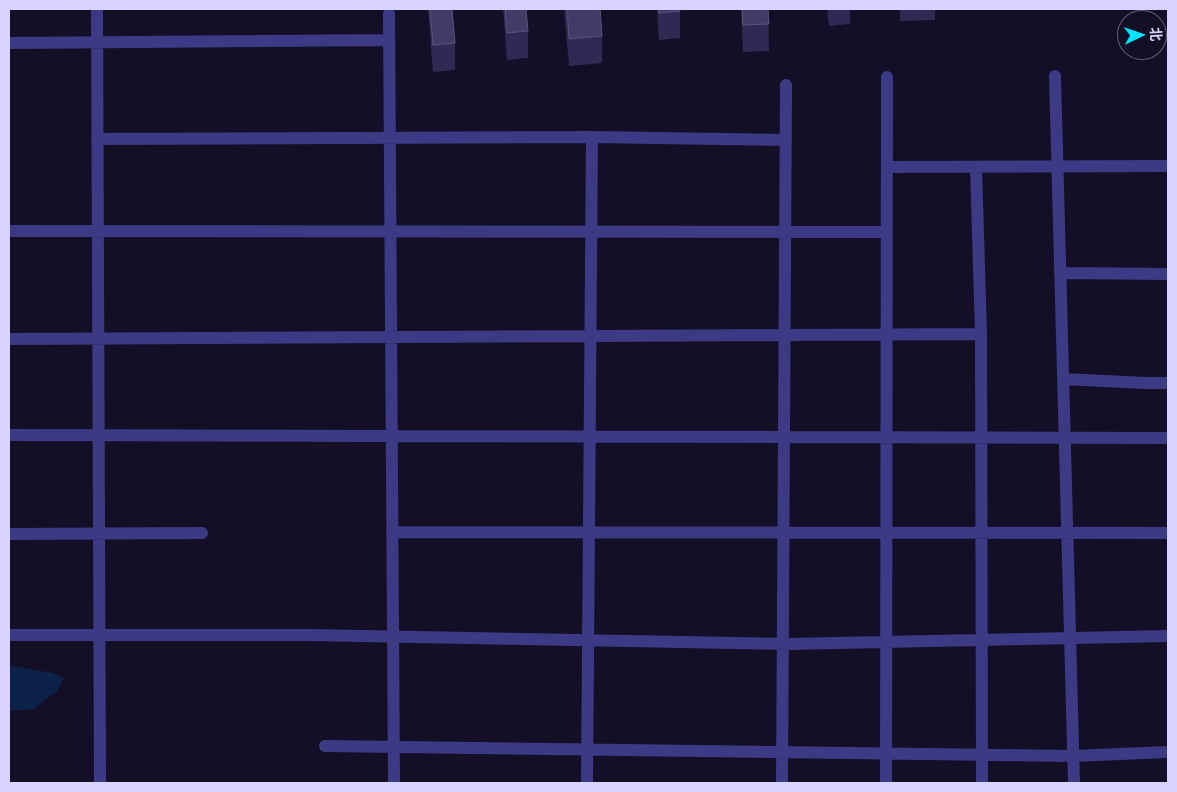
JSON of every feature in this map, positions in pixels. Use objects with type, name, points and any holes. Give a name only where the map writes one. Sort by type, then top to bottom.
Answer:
[{"type":"street","points":[[97,9],[100,783]]},
{"type":"street","points":[[389,14],[394,783]]},
{"type":"street","points":[[9,43],[389,40]]},
{"type":"street","points":[[1055,76],[1074,783]]},
{"type":"street","points":[[886,783],[887,78]]},
{"type":"street","points":[[782,783],[786,85]]},
{"type":"street","points":[[97,139],[592,137],[786,140]]},
{"type":"street","points":[[587,783],[592,137]]},
{"type":"street","points":[[887,167],[1168,166]]},
{"type":"street","points":[[976,167],[982,334],[982,783]]},
{"type":"street","points":[[9,231],[887,232]]},
{"type":"street","points":[[1060,273],[1168,274]]},
{"type":"street","points":[[9,339],[982,334]]},
{"type":"street","points":[[1063,379],[1168,383]]},
{"type":"street","points":[[9,435],[1168,438]]},
{"type":"street","points":[[9,534],[202,532]]},
{"type":"street","points":[[392,532],[1168,533]]},
{"type":"street","points":[[9,635],[393,636],[783,644],[1168,636]]},
{"type":"street","points":[[325,746],[1073,756],[1168,752]]},
{"type":"water","points":[[9,665],[52,673],[64,678],[57,691],[34,709],[9,711]]},
{"type":"building","points":[[430,9],[452,9],[455,43],[433,45]]},
{"type":"building","points":[[505,9],[526,9],[528,31],[507,33]]},
{"type":"building","points":[[567,9],[600,9],[602,36],[569,39]]},
{"type":"building","points":[[659,9],[680,9],[680,11],[659,13]]},
{"type":"building","points":[[742,9],[768,9],[769,24],[743,25]]}]
